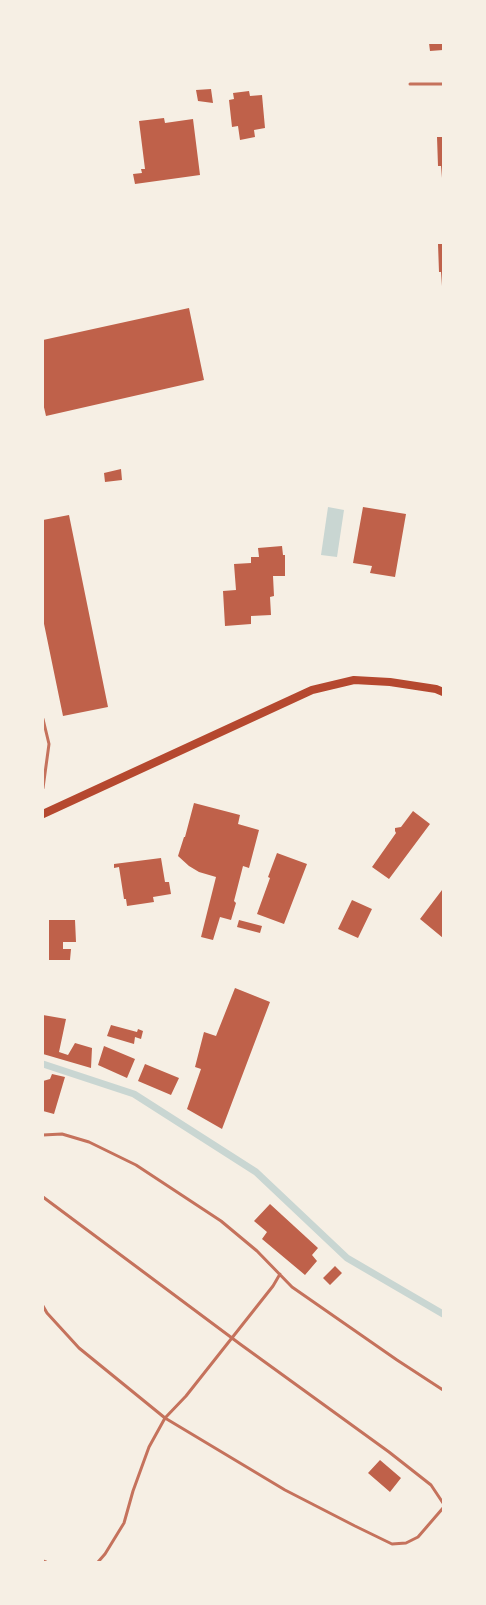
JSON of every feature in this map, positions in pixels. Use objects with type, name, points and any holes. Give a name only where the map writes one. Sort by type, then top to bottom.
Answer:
[{"type":"main road","points":[[43,814],[312,690],[354,680],[390,682],[443,692]]},
{"type":"lane","points":[[410,84],[443,84]]},
{"type":"lane","points":[[43,719],[49,744],[43,788]]},
{"type":"lane","points":[[43,1135],[62,1134],[89,1142],[136,1165],[221,1221],[257,1251],[292,1286],[443,1390]]},
{"type":"lane","points":[[43,1197],[232,1338],[389,1452],[431,1485],[443,1503]]},
{"type":"lane","points":[[98,1562],[105,1554],[124,1523],[133,1491],[149,1447],[165,1418],[186,1396],[273,1286],[280,1274]]},
{"type":"lane","points":[[43,1306],[47,1313],[79,1348],[165,1418],[285,1490],[392,1544],[406,1543],[418,1537],[443,1508]]},
{"type":"shaded area","points":[[328,507],[344,510],[337,557],[321,555]]},
{"type":"building","points":[[429,43],[443,43],[443,50],[430,51]]},
{"type":"building","points":[[211,89],[213,103],[198,101],[196,90]]},
{"type":"building","points":[[249,91],[250,96],[262,95],[265,128],[254,130],[255,137],[240,140],[238,126],[232,127],[229,100],[234,99],[233,93]]},
{"type":"building","points":[[164,118],[165,123],[193,119],[200,175],[135,184],[133,174],[142,173],[141,169],[145,169],[139,121]]},
{"type":"building","points":[[437,137],[443,137],[443,178],[441,166],[438,166]]},
{"type":"building","points":[[438,244],[443,244],[443,286],[441,272],[439,272]]},
{"type":"building","points":[[189,308],[204,380],[46,416],[43,403],[43,340]]},
{"type":"building","points":[[121,469],[122,480],[105,482],[104,473]]},
{"type":"building","points":[[363,507],[406,514],[395,577],[370,573],[372,566],[353,563]]},
{"type":"building","points":[[69,515],[108,707],[63,716],[43,619],[43,520]]},
{"type":"building","points":[[282,546],[283,555],[285,555],[285,576],[273,576],[274,596],[270,597],[271,615],[251,616],[251,624],[225,626],[223,591],[236,590],[234,564],[251,563],[251,557],[259,557],[258,548]]},
{"type":"building","points":[[194,803],[240,815],[238,824],[259,830],[249,868],[243,866],[231,920],[220,917],[213,940],[201,937],[216,877],[199,872],[189,866],[178,856],[185,837]]},
{"type":"building","points":[[413,811],[430,824],[389,879],[372,867],[396,833],[395,828],[401,827]]},
{"type":"building","points":[[277,853],[307,864],[284,924],[257,914]]},
{"type":"building","points":[[161,858],[165,882],[169,882],[171,894],[153,897],[154,902],[127,906],[126,899],[124,899],[119,867],[114,868],[114,864]]},
{"type":"building","points":[[442,890],[443,891],[443,938],[420,919]]},
{"type":"building","points":[[352,900],[372,909],[358,938],[338,929]]},
{"type":"building","points":[[49,920],[75,920],[76,942],[63,942],[63,949],[71,949],[70,960],[49,960]]},
{"type":"building","points":[[239,920],[262,926],[260,933],[237,927]]},
{"type":"building","points":[[235,988],[270,1002],[222,1129],[187,1109],[201,1069],[195,1067],[204,1032],[216,1036]]},
{"type":"building","points":[[43,1015],[66,1019],[59,1052],[68,1055],[75,1043],[92,1048],[91,1068],[43,1054]]},
{"type":"building","points":[[111,1025],[137,1032],[138,1029],[143,1031],[141,1039],[135,1037],[134,1044],[107,1036]]},
{"type":"building","points":[[104,1046],[135,1059],[127,1078],[98,1065]]},
{"type":"building","points":[[145,1064],[179,1078],[171,1095],[138,1081]]},
{"type":"building","points":[[52,1074],[65,1077],[54,1114],[43,1111],[43,1081],[50,1079]]},
{"type":"building","points":[[270,1204],[318,1248],[312,1255],[317,1261],[305,1275],[262,1239],[267,1232],[254,1221]]},
{"type":"building","points":[[335,1266],[342,1273],[330,1285],[323,1278]]},
{"type":"building","points":[[380,1460],[401,1478],[390,1492],[368,1473]]},
{"type":"waterway","points":[[43,1064],[134,1094],[256,1172],[347,1258],[443,1314]]}]
